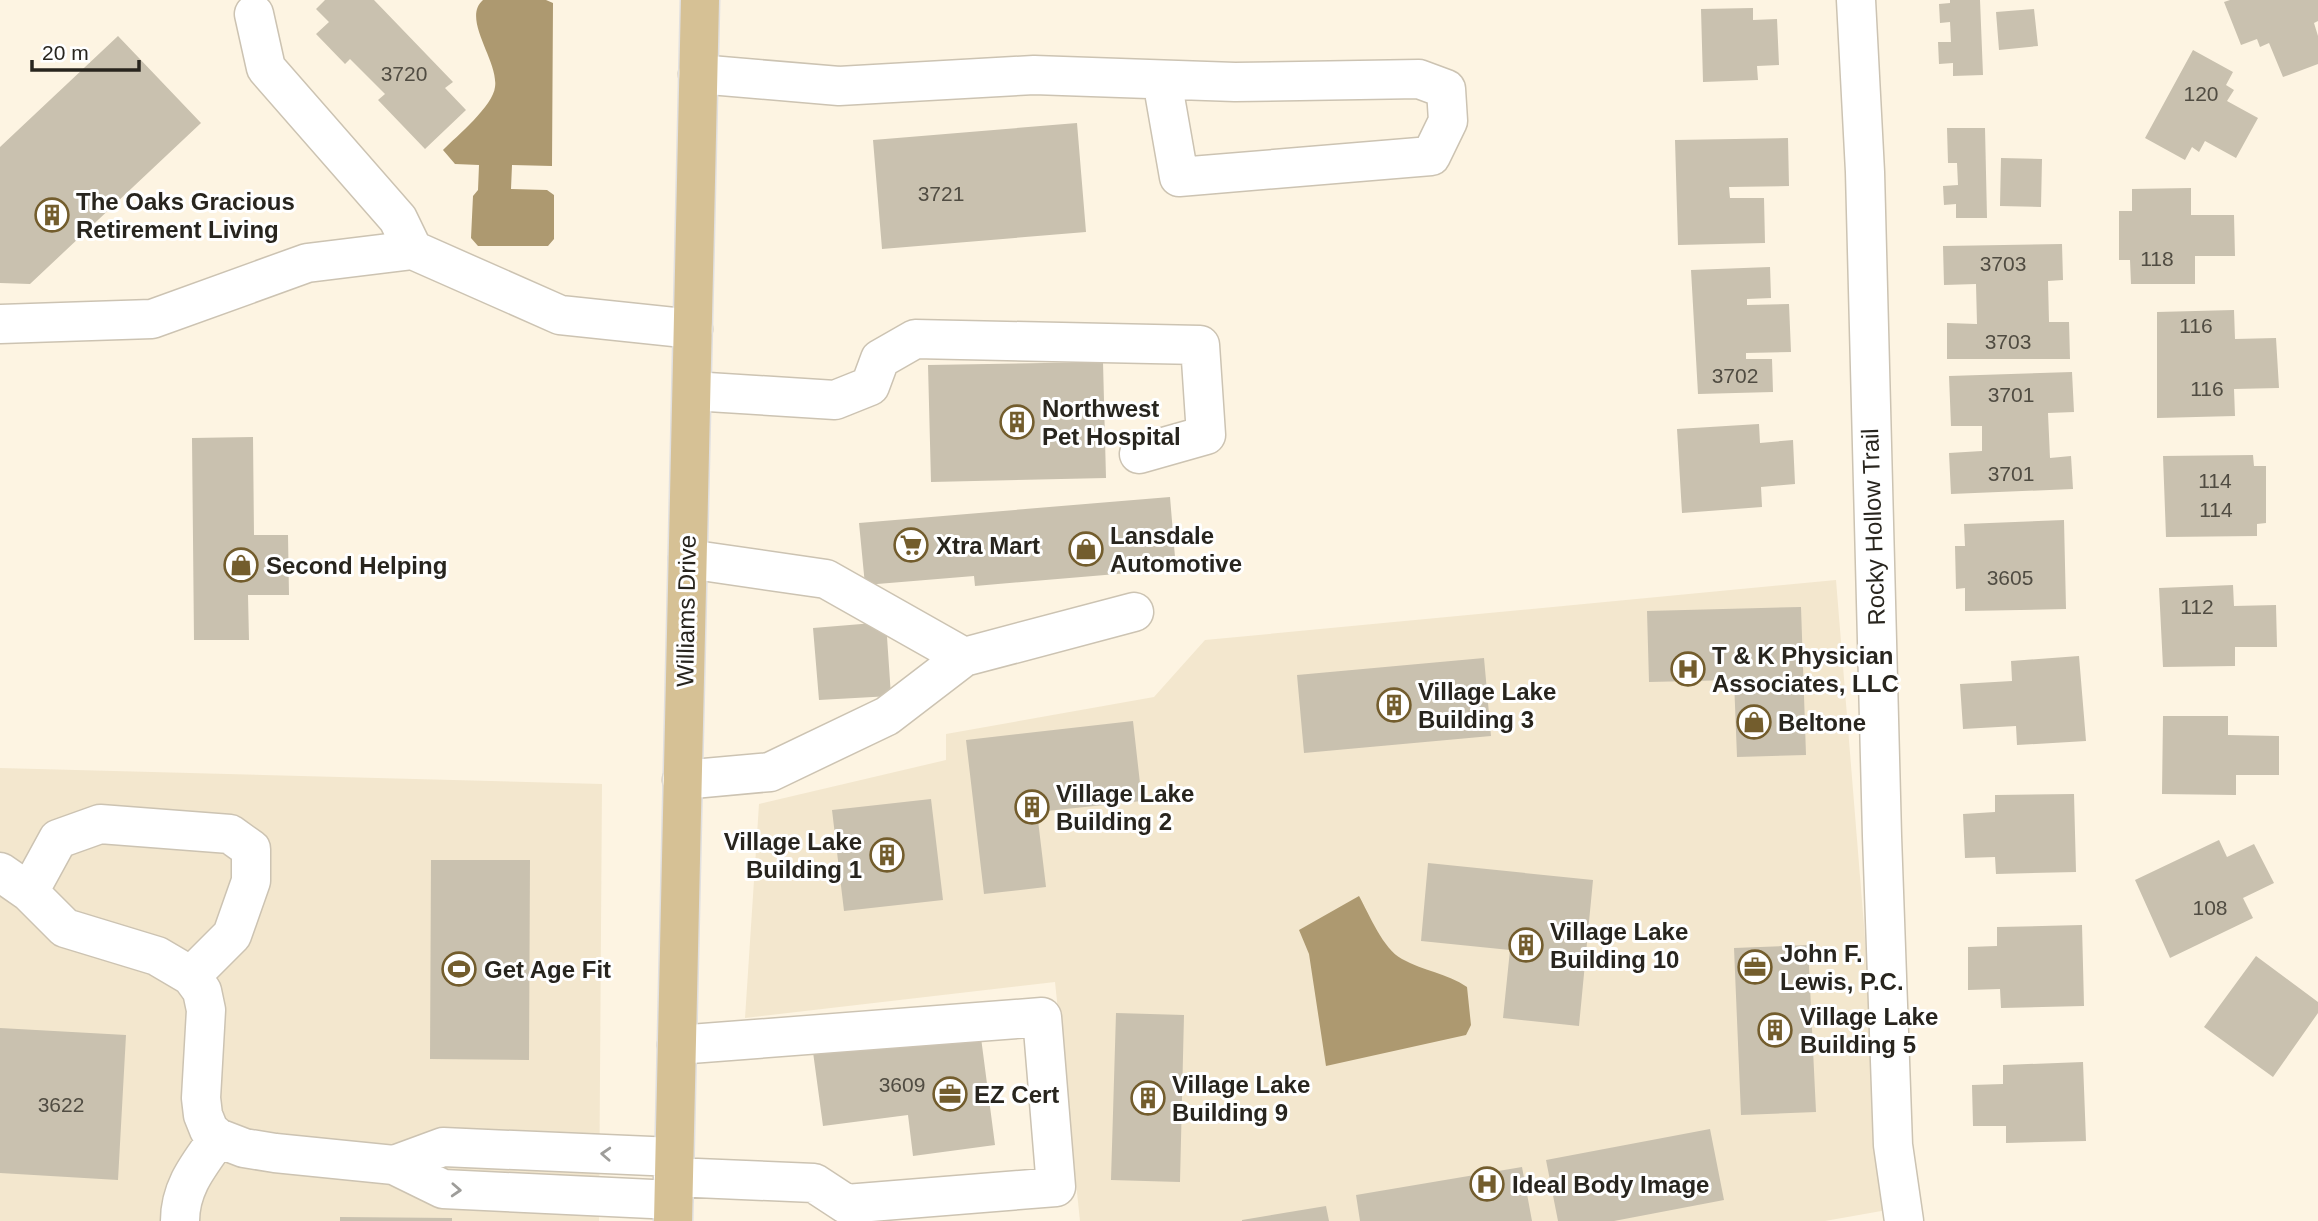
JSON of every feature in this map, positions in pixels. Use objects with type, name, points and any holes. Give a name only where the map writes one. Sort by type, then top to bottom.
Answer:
[{"type":"main road","name":"Williams Drive","points":[[673,1189],[700,0]]},
{"type":"street","name":"Rocky Hollow Trail","points":[[1856,0],[1865,172],[1882,836],[1893,1132],[1904,1221]]},
{"type":"street","points":[[254,14],[266,68],[398,219],[413,250]]},
{"type":"street","points":[[698,74],[839,86],[1034,75],[1235,82],[1419,79],[1446,89],[1448,121],[1431,156],[1179,177],[1162,80]]},
{"type":"street","points":[[0,324],[152,319],[307,263],[413,250],[559,315],[693,329]]},
{"type":"street","points":[[692,391],[835,400],[870,386],[880,359],[915,339],[1200,345],[1206,435],[1139,454]]},
{"type":"street","points":[[688,559],[826,579],[964,657]]},
{"type":"street","points":[[682,780],[770,772],[887,716],[964,657],[1134,612]]},
{"type":"street","points":[[191,976],[232,934],[251,881],[251,849],[230,834],[100,824],[58,839],[14,882],[65,928],[157,956],[191,976],[202,991],[206,1010],[201,1098],[203,1115],[209,1130],[218,1138],[244,1149],[394,1165],[443,1147],[673,1189],[814,1183],[846,1203],[1056,1187],[1042,1017],[677,1045]]},
{"type":"street","points":[[180,1221],[180,1203],[193,1173],[218,1138]]},
{"type":"shaded area","points":[[483,0],[546,0],[553,3],[552,166],[512,165],[511,189],[547,190],[554,195],[554,239],[548,246],[478,246],[471,238],[473,196],[478,190],[479,165],[455,164],[443,150],[481,112],[493,95],[495,77],[476,18],[477,8]]},
{"type":"shaded area","points":[[1836,580],[1887,1210],[1825,1221],[1080,1221],[1055,982],[745,1018],[759,804],[946,760],[946,734],[1154,697],[1205,640]]},
{"type":"shaded area","points":[[0,768],[602,784],[599,1221],[0,1221]]},
{"type":"shaded area","points":[[1359,896],[1377,931],[1395,954],[1467,987],[1471,1025],[1466,1035],[1326,1066],[1309,954],[1299,930]]},
{"type":"building","points":[[325,0],[374,0],[453,82],[445,88],[466,110],[425,149],[378,100],[385,94],[350,59],[345,64],[316,34],[329,22],[316,9]]},
{"type":"building","points":[[1950,0],[1980,0],[1983,75],[1953,76],[1953,63],[1939,64],[1938,42],[1951,42],[1950,22],[1940,23],[1939,4],[1950,3]]},
{"type":"building","points":[[2318,0],[2318,21],[2314,23],[2318,36],[2318,64],[2283,77],[2269,43],[2260,47],[2257,39],[2241,45],[2224,2]]},
{"type":"building","points":[[1753,8],[1753,20],[1777,19],[1779,65],[1757,66],[1758,80],[1703,82],[1701,9]]},
{"type":"building","points":[[2034,9],[2038,46],[1999,50],[1996,12]]},
{"type":"building","name":"The Oaks Gracious Retirement Living","points":[[118,36],[201,123],[30,284],[0,283],[0,147]]},
{"type":"building","points":[[2193,50],[2233,72],[2226,85],[2234,90],[2227,101],[2258,118],[2236,158],[2205,141],[2199,152],[2192,147],[2185,160],[2145,138]]},
{"type":"building","points":[[1077,123],[1086,232],[882,249],[873,140]]},
{"type":"building","points":[[1947,128],[1985,128],[1987,218],[1956,218],[1956,204],[1944,205],[1943,186],[1958,185],[1957,163],[1948,163]]},
{"type":"building","points":[[1788,138],[1789,186],[1729,187],[1730,198],[1764,198],[1765,243],[1678,245],[1675,140]]},
{"type":"building","points":[[2001,158],[2042,159],[2041,207],[2000,206]]},
{"type":"building","points":[[2191,188],[2191,215],[2234,215],[2235,256],[2195,256],[2195,284],[2131,284],[2130,260],[2119,260],[2119,211],[2132,211],[2132,189]]},
{"type":"building","points":[[2062,244],[2063,280],[2048,281],[2049,322],[2069,322],[2070,359],[1947,359],[1947,323],[1977,324],[1976,284],[1944,285],[1943,246]]},
{"type":"building","points":[[1770,267],[1771,298],[1747,299],[1747,305],[1789,304],[1791,352],[1746,353],[1746,359],[1772,359],[1773,392],[1698,394],[1691,270]]},
{"type":"building","points":[[2234,310],[2235,339],[2276,338],[2279,388],[2234,389],[2235,416],[2157,418],[2157,312]]},
{"type":"building","name":"Northwest Pet Hospital","points":[[1103,362],[1106,478],[931,482],[928,365]]},
{"type":"building","points":[[2072,372],[2074,412],[2048,413],[2050,458],[2071,456],[2073,489],[1951,494],[1949,453],[1982,451],[1982,426],[1951,426],[1949,376]]},
{"type":"building","points":[[1759,424],[1760,443],[1793,440],[1795,484],[1761,487],[1762,507],[1682,513],[1677,429]]},
{"type":"building","name":"Second Helping","points":[[253,437],[254,535],[288,535],[289,595],[248,595],[249,640],[194,640],[192,438]]},
{"type":"building","points":[[2253,455],[2254,466],[2266,466],[2266,523],[2257,524],[2257,536],[2166,537],[2163,456]]},
{"type":"building","points":[[1170,497],[1176,569],[975,586],[974,576],[865,585],[859,523]]},
{"type":"building","points":[[2064,520],[2066,609],[1965,611],[1965,588],[1956,589],[1955,546],[1965,546],[1964,524]]},
{"type":"building","points":[[2233,585],[2234,606],[2276,605],[2277,647],[2235,647],[2235,666],[2163,667],[2159,588]]},
{"type":"building","points":[[1801,607],[1806,755],[1737,757],[1734,680],[1649,682],[1647,611]]},
{"type":"building","points":[[886,622],[891,696],[819,700],[813,628]]},
{"type":"building","points":[[2079,656],[2086,741],[2017,745],[2016,726],[1963,729],[1960,684],[2012,681],[2011,661]]},
{"type":"building","name":"Village Lake Building 3","points":[[1484,658],[1491,736],[1304,753],[1297,675]]},
{"type":"building","points":[[2163,716],[2228,716],[2228,735],[2279,736],[2279,775],[2236,775],[2236,795],[2162,794]]},
{"type":"building","name":"Village Lake Building 2","points":[[1133,721],[1142,801],[1037,812],[1046,887],[984,894],[966,740]]},
{"type":"building","points":[[2074,794],[2076,872],[1996,874],[1995,857],[1965,858],[1963,814],[1995,812],[1995,795]]},
{"type":"building","name":"Village Lake Building 1","points":[[931,799],[943,900],[844,911],[832,810]]},
{"type":"building","points":[[2219,840],[2227,857],[2254,844],[2274,883],[2243,898],[2253,918],[2170,958],[2135,880]]},
{"type":"building","points":[[431,860],[530,860],[529,1060],[430,1059]]},
{"type":"building","name":"Village Lake Building 10","points":[[1428,863],[1593,880],[1579,1026],[1503,1018],[1510,950],[1421,941]]},
{"type":"building","points":[[2082,925],[2084,1006],[2001,1008],[2000,989],[1968,990],[1968,947],[1997,946],[1997,927]]},
{"type":"building","name":"Village Lake Building 5","points":[[1808,945],[1816,1112],[1741,1115],[1734,948]]},
{"type":"building","points":[[2256,956],[2318,1002],[2318,1013],[2273,1077],[2204,1027]]},
{"type":"building","name":"Village Lake Building 9","points":[[1116,1013],[1184,1015],[1180,1182],[1111,1180]]},
{"type":"building","points":[[0,1028],[126,1035],[118,1180],[0,1173]]},
{"type":"building","points":[[980,1030],[995,1145],[913,1156],[908,1115],[823,1126],[813,1052]]},
{"type":"building","points":[[2083,1062],[2086,1141],[2006,1143],[2006,1126],[1973,1126],[1972,1085],[2003,1084],[2003,1065]]},
{"type":"building","points":[[1710,1129],[1724,1200],[1614,1221],[1558,1221],[1546,1160]]},
{"type":"building","points":[[1522,1167],[1532,1221],[1360,1221],[1356,1195]]},
{"type":"building","points":[[1326,1206],[1329,1221],[1242,1221],[1242,1220]]},
{"type":"building","points":[[340,1217],[452,1218],[452,1221],[340,1221]]},
{"type":"place","name":"The Oaks Gracious Retirement Living","points":[[52,215]]},
{"type":"place","name":"Northwest Pet Hospital","points":[[1017,422]]},
{"type":"place","name":"Xtra Mart","points":[[911,545]]},
{"type":"place","name":"Lansdale Automotive","points":[[1086,549]]},
{"type":"place","name":"Second Helping","points":[[241,565]]},
{"type":"place","name":"T & K Physician Associates, LLC","points":[[1688,669]]},
{"type":"place","name":"Village Lake Building 3","points":[[1394,705]]},
{"type":"place","name":"Beltone","points":[[1754,722]]},
{"type":"place","name":"Village Lake Building 2","points":[[1032,807]]},
{"type":"place","name":"Village Lake Building 1","points":[[887,855]]},
{"type":"place","name":"Village Lake Building 10","points":[[1526,945]]},
{"type":"place","name":"John F. Lewis, P.C.","points":[[1755,967]]},
{"type":"place","name":"Get Age Fit","points":[[459,969]]},
{"type":"place","name":"Village Lake Building 5","points":[[1775,1030]]},
{"type":"place","name":"EZ Cert","points":[[950,1094]]},
{"type":"place","name":"Village Lake Building 9","points":[[1148,1098]]},
{"type":"place","name":"Ideal Body Image","points":[[1487,1184]]}]
